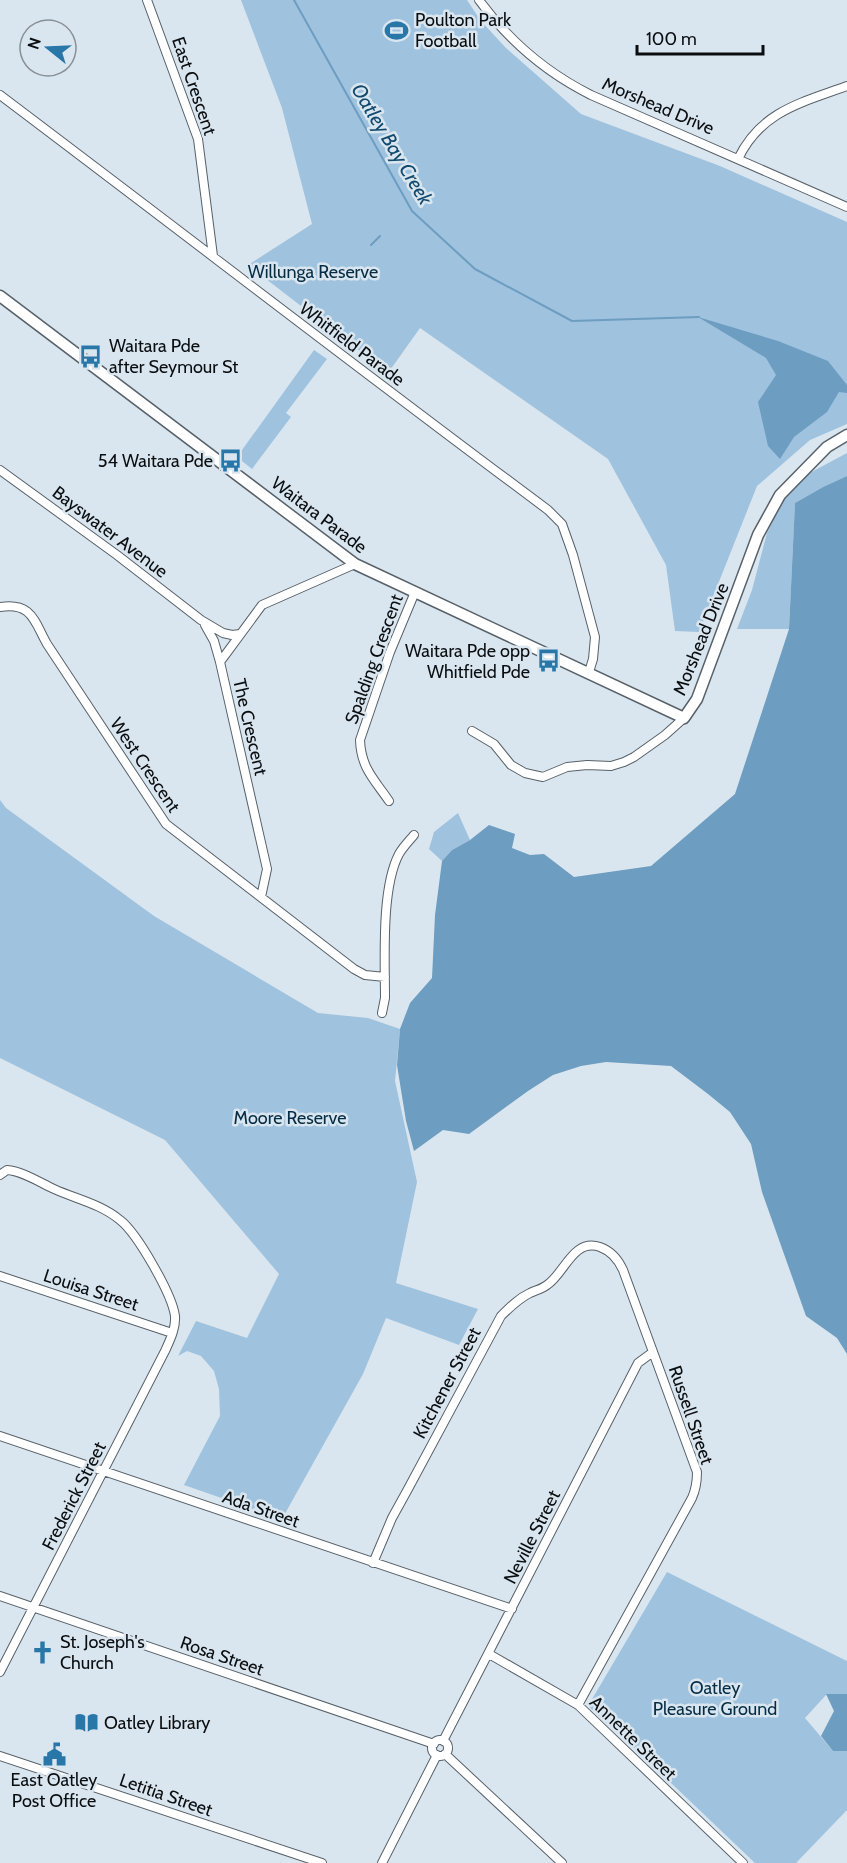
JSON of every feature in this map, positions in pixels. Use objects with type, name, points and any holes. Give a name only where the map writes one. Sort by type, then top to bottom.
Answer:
[{"type":"street","name":"East Crescent","points":[[147,0],[198,139],[213,256]]},
{"type":"street","name":"Morshead Drive","points":[[479,0],[523,50],[561,79],[591,95],[847,207]]},
{"type":"street","points":[[738,159],[752,134],[775,115],[789,107],[847,86]]},
{"type":"street","name":"Whitfield Parade","points":[[0,95],[548,510],[562,524],[573,555],[595,637],[590,672]]},
{"type":"street","name":"Waitara Parade","points":[[0,296],[355,564],[590,672],[684,718]]},
{"type":"street","name":"Morshead Drive","points":[[472,731],[494,744],[511,765],[525,773],[543,777],[567,768],[587,765],[611,766],[624,762],[649,746],[684,718],[697,699],[759,536],[780,495],[827,447],[847,435]]},
{"type":"street","name":"Bayswater Avenue","points":[[0,470],[117,555],[201,620],[223,633],[240,634]]},
{"type":"street","name":"The Crescent","points":[[261,897],[267,869],[220,662],[258,609],[266,603],[355,564]]},
{"type":"street","name":"Spalding Crescent","points":[[389,801],[367,769],[361,755],[360,740],[390,652],[415,592]]},
{"type":"street","name":"West Crescent","points":[[0,607],[19,606],[30,615],[166,824],[354,969],[365,975],[385,977]]},
{"type":"street","name":"Bayswater Avenue","points":[[201,620],[214,641],[220,662]]},
{"type":"street","points":[[382,1013],[385,998],[386,907],[400,853],[414,836]]},
{"type":"street","points":[[0,1175],[7,1170],[16,1171],[104,1210],[124,1224],[135,1236],[161,1281],[175,1314],[172,1333]]},
{"type":"street","name":"Russell Street","points":[[578,1705],[697,1485],[697,1472],[620,1263],[615,1257],[597,1246],[583,1247]]},
{"type":"street","name":"Kitchener Street","points":[[374,1563],[402,1499],[495,1325],[517,1300],[549,1284],[572,1255],[583,1247]]},
{"type":"street","name":"Louisa Street","points":[[0,1276],[172,1333]]},
{"type":"street","name":"Frederick Street","points":[[0,1672],[165,1351],[172,1333]]},
{"type":"street","name":"Neville Street","points":[[443,1741],[638,1363],[653,1352]]},
{"type":"street","name":"Ada Street","points":[[0,1436],[512,1610]]},
{"type":"street","name":"Rosa Street","points":[[0,1596],[434,1744]]},
{"type":"street","name":"Annette Street","points":[[489,1654],[578,1705],[743,1863]]},
{"type":"street","points":[[382,1863],[441,1754],[448,1747],[443,1741],[434,1744],[433,1750],[441,1754],[562,1863]]},
{"type":"street","name":"Letitia Street","points":[[0,1755],[322,1863]]},
{"type":"green space","name":"Willunga Reserve","points":[[241,0],[467,0],[481,21],[506,48],[581,114],[720,166],[847,222],[847,424],[810,440],[757,486],[699,632],[675,631],[666,565],[608,459],[420,328],[388,373],[248,265],[312,224],[282,108]]},
{"type":"green space","points":[[314,350],[327,359],[286,413],[291,417],[252,469],[237,457]]},
{"type":"green space","points":[[847,453],[847,476],[795,503],[789,629],[737,629],[752,590],[767,533],[785,495],[804,476]]},
{"type":"green space","name":"Moore Reserve","points":[[0,800],[6,808],[154,916],[318,1013],[368,1018],[400,1029],[395,1081],[417,1182],[396,1283],[478,1309],[459,1345],[386,1318],[363,1374],[282,1519],[184,1485],[220,1416],[219,1389],[214,1371],[201,1356],[187,1351],[178,1356],[196,1321],[247,1338],[279,1274],[165,1140],[0,1058]]},
{"type":"green space","points":[[458,813],[470,840],[452,850],[442,861],[429,849],[434,832]]},
{"type":"green space","name":"Oatley Pleasure Ground","points":[[667,1572],[847,1661],[847,1694],[826,1695],[805,1718],[833,1751],[847,1751],[847,1810],[796,1863],[755,1863],[588,1706]]},
{"type":"shaded area","points":[[698,317],[778,341],[828,361],[847,385],[847,393],[839,392],[827,412],[794,437],[780,459],[768,446],[758,402],[776,375],[766,358]]},
{"type":"shaded area","points":[[847,476],[847,1354],[837,1338],[806,1316],[762,1192],[751,1144],[730,1112],[671,1066],[606,1062],[581,1066],[553,1075],[469,1134],[443,1130],[414,1151],[406,1121],[397,1065],[400,1029],[410,1003],[432,978],[435,915],[442,861],[452,850],[489,825],[515,834],[512,848],[530,855],[544,854],[574,877],[651,866],[735,794],[789,629],[795,503]]},
{"type":"shaded area","points":[[826,1694],[847,1694],[847,1751],[833,1751],[821,1736],[834,1711]]},
{"type":"waterway","name":"Oatley Bay Creek","points":[[294,0],[412,211],[475,269],[572,321],[699,317]]},
{"type":"waterway","points":[[371,245],[380,236]]},
{"type":"place","name":"Poulton Park Football","points":[[397,30]]},
{"type":"place","name":"Waitara Pde after Seymour St","points":[[91,356]]},
{"type":"place","name":"54 Waitara Pde","points":[[231,461]]},
{"type":"place","name":"Waitara Pde opp Whitfield Pde","points":[[548,661]]},
{"type":"place","name":"St. Joseph's Church","points":[[42,1652]]},
{"type":"place","name":"Oatley Library","points":[[86,1723]]},
{"type":"place","name":"East Oatley Post Office","points":[[54,1754]]}]
